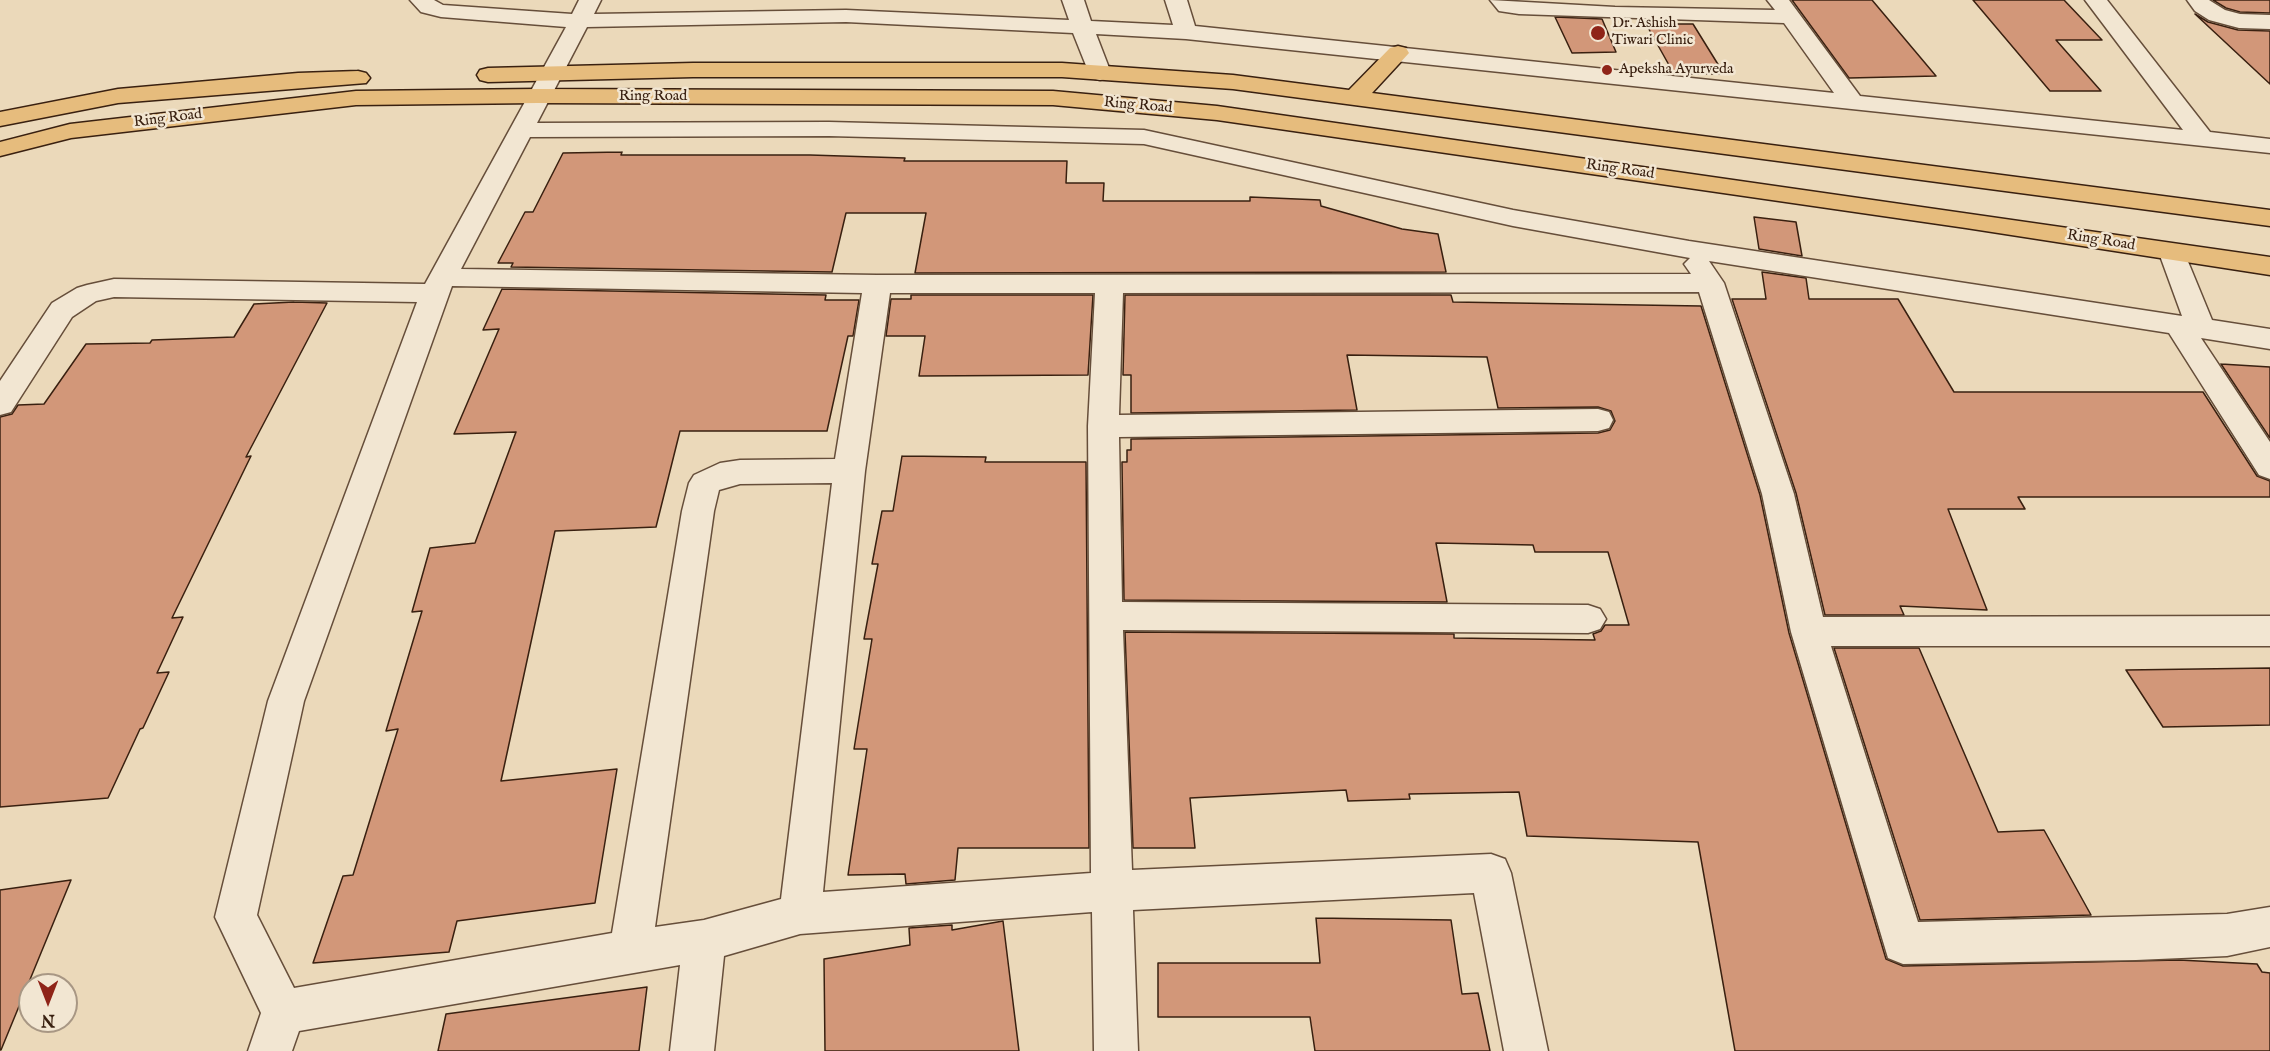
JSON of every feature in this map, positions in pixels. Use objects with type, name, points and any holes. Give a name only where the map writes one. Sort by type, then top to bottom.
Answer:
[{"type":"highway","points":[[1354,98],[1398,52]]},
{"type":"highway","name":"Ring Road","points":[[0,119],[117,96],[298,80],[729,70],[1062,70],[1233,82],[2270,218]]},
{"type":"highway","name":"Ring Road","points":[[0,149],[70,131],[356,98],[538,96],[1053,98],[1217,113],[1966,220],[2172,253],[2270,266]]},
{"type":"street","points":[[421,0],[429,7],[441,10],[578,21],[846,16],[1186,32],[1398,52],[2270,146]]},
{"type":"street","points":[[270,1051],[283,1012],[236,917],[286,701],[439,285],[538,96],[554,73],[590,0]]},
{"type":"street","points":[[1073,0],[1100,73]]},
{"type":"street","points":[[1176,0],[1186,32]]},
{"type":"street","points":[[1501,0],[1507,6],[1519,8],[1783,9],[1852,101]]},
{"type":"street","points":[[2097,0],[2202,138]]},
{"type":"street","points":[[2198,0],[2217,15],[2240,21],[2270,22]]},
{"type":"street","points":[[522,130],[829,129],[1144,137],[1514,218],[1689,249],[2270,339]]},
{"type":"street","points":[[1689,249],[1710,283],[1778,494],[1809,632],[1903,943],[2159,938],[2227,935],[2270,927]]},
{"type":"street","points":[[2172,253],[2189,327],[2270,467]]},
{"type":"street","points":[[1109,283],[1103,426],[1105,616],[1116,1051]]},
{"type":"street","points":[[0,404],[62,310],[87,294],[114,288],[439,285],[1710,283]]},
{"type":"street","points":[[800,914],[849,471],[877,285]]},
{"type":"street","points":[[1103,426],[1598,420]]},
{"type":"street","points":[[630,951],[699,502],[705,483],[720,475],[740,472],[849,471]]},
{"type":"street","points":[[1105,616],[1588,619]]},
{"type":"street","points":[[1809,632],[2270,631]]},
{"type":"street","points":[[283,1012],[630,951],[704,941],[800,914],[1111,891],[1491,873],[1526,1051]]},
{"type":"street","points":[[692,1051],[704,941]]},
{"type":"building","points":[[1792,0],[1872,0],[1936,76],[1849,78]]},
{"type":"building","points":[[1973,0],[2064,0],[2102,40],[2056,40],[2101,91],[2050,91]]},
{"type":"building","points":[[2213,0],[2270,0],[2270,13],[2240,12],[2226,8]]},
{"type":"building","points":[[2195,14],[2208,22],[2238,30],[2270,31],[2270,84]]},
{"type":"building","points":[[1555,17],[1602,19],[1616,52],[1572,53]]},
{"type":"building","points":[[1646,24],[1693,24],[1724,74],[1674,74]]},
{"type":"building","points":[[622,152],[621,155],[810,155],[905,158],[904,161],[1067,161],[1066,183],[1104,183],[1103,201],[1250,201],[1250,197],[1320,200],[1321,206],[1402,229],[1438,234],[1446,272],[915,273],[926,213],[846,213],[832,272],[511,267],[513,263],[498,263],[525,212],[533,212],[563,153]]},
{"type":"building","points":[[1754,217],[1796,222],[1802,256],[1759,249]]},
{"type":"building","points":[[1762,272],[1806,278],[1809,299],[1898,299],[1954,392],[2203,392],[2257,476],[2270,481],[2270,497],[2018,497],[2025,509],[1948,509],[1987,610],[1900,606],[1904,615],[1825,615],[1796,493],[1732,299],[1766,299]]},
{"type":"building","points":[[502,289],[826,295],[825,300],[859,300],[853,336],[848,336],[827,431],[680,431],[656,527],[555,531],[501,781],[617,769],[595,903],[457,921],[449,952],[313,963],[343,876],[353,875],[398,729],[386,731],[422,611],[412,612],[430,548],[475,543],[516,432],[454,434],[499,329],[483,330]]},
{"type":"building","points":[[911,295],[1093,295],[1088,375],[919,376],[925,336],[886,336],[891,299],[911,299]]},
{"type":"building","points":[[1125,295],[1451,295],[1453,302],[1701,306],[1760,495],[1789,633],[1886,959],[1903,966],[2179,960],[2257,964],[2262,972],[2270,973],[2270,1051],[1735,1051],[1698,842],[1527,836],[1519,792],[1409,794],[1410,799],[1348,801],[1346,790],[1190,798],[1195,848],[1133,848],[1125,632],[1454,634],[1454,638],[1595,640],[1593,634],[1601,631],[1605,625],[1629,625],[1608,552],[1535,552],[1533,545],[1436,543],[1447,602],[1124,600],[1122,462],[1127,462],[1127,450],[1131,450],[1131,439],[1598,433],[1610,430],[1615,421],[1611,411],[1598,407],[1498,408],[1487,357],[1347,355],[1357,410],[1131,413],[1131,375],[1123,375]]},
{"type":"building","points":[[327,303],[246,457],[251,456],[172,618],[183,617],[157,673],[169,672],[108,798],[0,807],[0,417],[12,414],[18,405],[44,404],[86,344],[150,343],[152,340],[234,337],[254,304]]},
{"type":"building","points":[[2221,364],[2270,367],[2270,438]]},
{"type":"building","points":[[902,456],[986,457],[985,462],[1086,462],[1089,848],[958,848],[955,880],[906,884],[905,874],[848,875],[867,749],[854,749],[872,639],[864,639],[878,564],[872,564],[882,511],[893,511]]},
{"type":"building","points":[[1834,648],[1919,648],[1998,832],[2044,830],[2091,915],[1920,920]]},
{"type":"building","points":[[2270,668],[2270,725],[2163,727],[2126,670]]},
{"type":"building","points":[[71,880],[33,973],[18,973],[18,1009],[1,1050],[0,1050],[0,890]]},
{"type":"building","points":[[1316,918],[1451,920],[1462,994],[1478,993],[1490,1051],[1315,1051],[1310,1017],[1158,1017],[1158,963],[1320,963]]},
{"type":"building","points":[[1003,921],[1019,1051],[825,1051],[824,959],[910,945],[909,928],[952,925],[952,930]]},
{"type":"building","points":[[647,987],[639,1051],[438,1051],[446,1014]]},
{"type":"place","name":"Dr. Ashish Tiwari Clinic","points":[[1598,33]]},
{"type":"place","name":"Apeksha Ayurveda","points":[[1607,70]]}]
